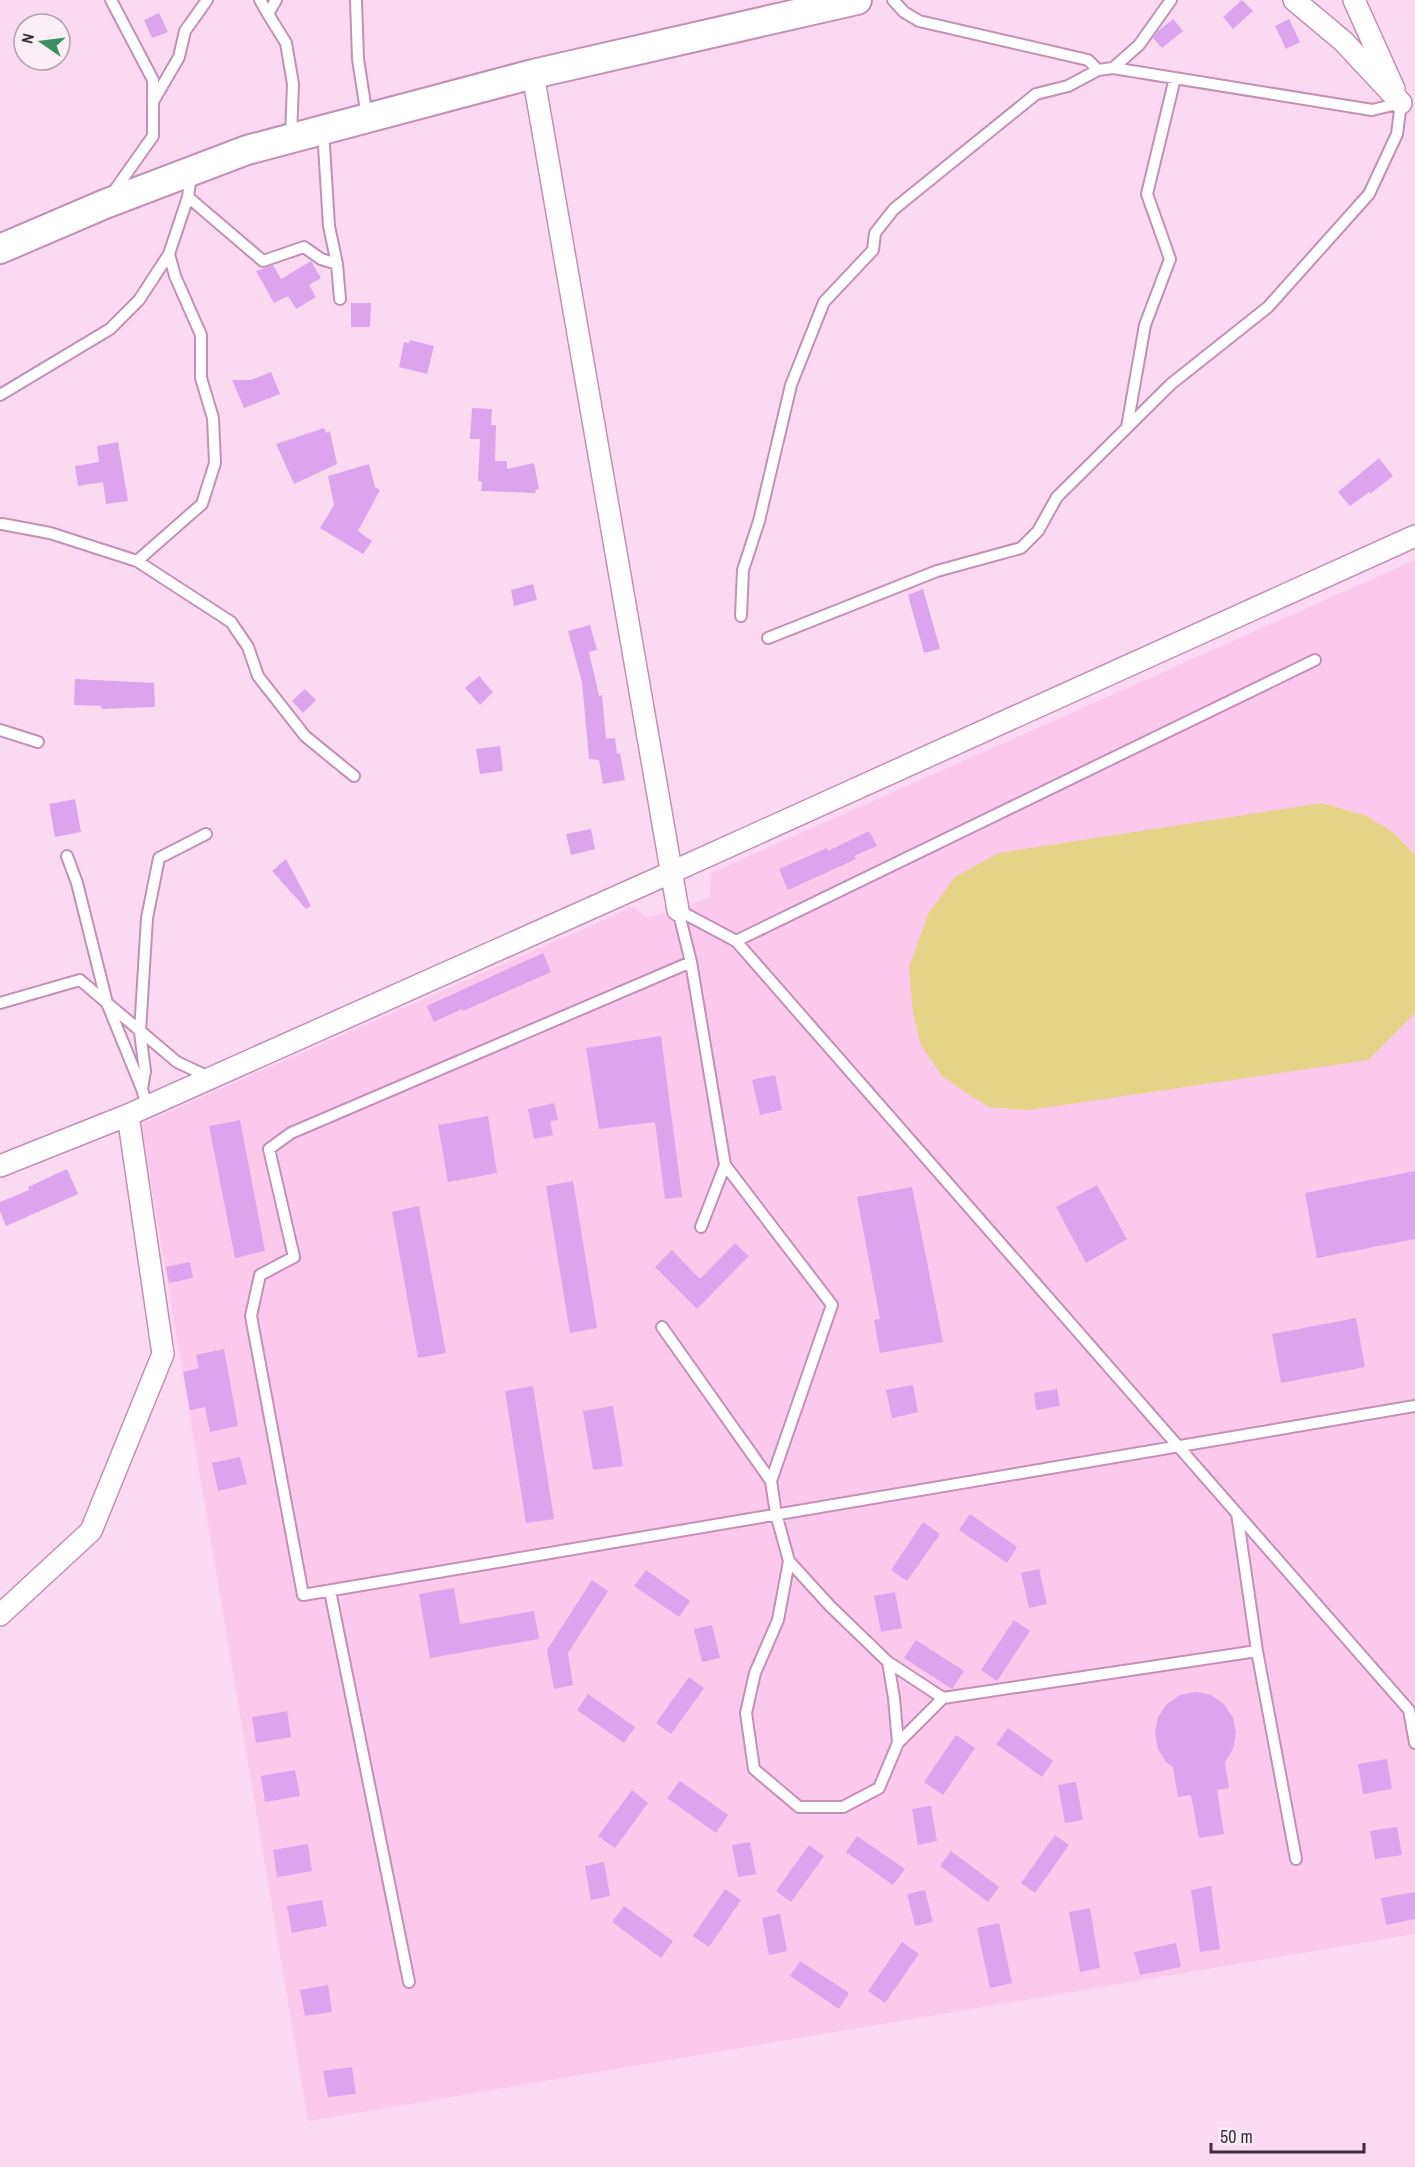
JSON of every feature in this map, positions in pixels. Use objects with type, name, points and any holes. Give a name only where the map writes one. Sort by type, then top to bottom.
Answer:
[{"type":"main road","points":[[0,249],[105,204],[190,184],[247,150],[533,74],[857,0]]},
{"type":"street","points":[[1294,0],[1343,41],[1401,103]]},
{"type":"street","points":[[1354,0],[1401,103]]},
{"type":"street","points":[[533,74],[678,910]]},
{"type":"street","points":[[0,1166],[128,1115],[145,1098],[212,1078],[1415,536]]},
{"type":"street","points":[[0,1615],[91,1532],[163,1354],[128,1115]]},
{"type":"lane","points":[[105,204],[153,136],[153,80],[111,0]]},
{"type":"lane","points":[[153,102],[179,57],[185,31],[207,0]]},
{"type":"lane","points":[[260,0],[286,43],[293,84],[291,138]]},
{"type":"lane","points":[[268,14],[276,0]]},
{"type":"lane","points":[[356,0],[358,59],[367,118]]},
{"type":"lane","points":[[893,0],[904,12],[919,21],[1088,60],[1098,70]]},
{"type":"lane","points":[[1113,68],[1139,45],[1172,0]]},
{"type":"lane","points":[[741,616],[743,570],[759,521],[791,385],[824,302],[873,250],[875,233],[894,209],[1036,94],[1068,86],[1098,70],[1113,68],[1372,110],[1401,103],[1397,134],[1369,194],[1268,307],[1171,384],[1057,497],[1038,531],[1021,548],[937,571],[768,638]]},
{"type":"lane","points":[[1127,428],[1145,325],[1170,260],[1147,194],[1175,78]]},
{"type":"lane","points":[[323,130],[329,226],[337,264],[340,299]]},
{"type":"lane","points":[[0,395],[110,329],[139,300],[169,254],[190,184],[263,261],[304,247],[321,259],[337,264]]},
{"type":"lane","points":[[137,561],[202,504],[214,463],[213,418],[201,378],[201,335],[169,254]]},
{"type":"lane","points":[[2,524],[50,533],[137,561],[231,622],[248,647],[258,676],[305,736],[354,776]]},
{"type":"lane","points":[[736,941],[1315,660]]},
{"type":"lane","points":[[0,730],[38,742]]},
{"type":"lane","points":[[145,1098],[145,1071],[140,1032],[147,918],[159,858],[206,834]]},
{"type":"lane","points":[[67,856],[77,883],[107,1003],[145,1098]]},
{"type":"lane","points":[[678,910],[736,941],[1412,1709],[1415,1743]]},
{"type":"lane","points":[[678,910],[691,962],[724,1165],[832,1305],[771,1481]]},
{"type":"lane","points":[[691,962],[291,1133],[269,1149],[294,1257],[260,1275],[250,1316],[303,1595],[1415,1406]]},
{"type":"lane","points":[[0,1003],[80,980],[177,1062],[212,1078]]},
{"type":"lane","points":[[701,1227],[724,1165]]},
{"type":"lane","points":[[662,1327],[771,1481],[776,1514],[789,1561],[830,1606],[888,1662],[943,1698]]},
{"type":"lane","points":[[1237,1512],[1257,1651],[1296,1859]]},
{"type":"lane","points":[[789,1561],[777,1620],[755,1673],[746,1713],[754,1769],[799,1807],[843,1807],[879,1788],[897,1743],[943,1698],[1257,1651]]},
{"type":"lane","points":[[330,1591],[409,1982]]},
{"type":"lane","points":[[888,1662],[894,1698],[897,1743]]},
{"type":"shaded area","points":[[1415,560],[1415,1934],[308,2121],[141,1124],[633,907],[648,917],[678,910],[710,897],[711,873]]},
{"type":"shaded area","points":[[1322,803],[1367,816],[1395,834],[1415,855],[1415,1013],[1368,1060],[1029,1110],[989,1107],[942,1076],[921,1045],[913,1013],[909,967],[929,912],[955,877],[998,853]]},
{"type":"building","points":[[1242,0],[1253,11],[1233,29],[1223,17]]},
{"type":"building","points":[[159,13],[168,32],[152,38],[144,20]]},
{"type":"building","points":[[1173,19],[1183,31],[1162,48],[1153,38]]},
{"type":"building","points":[[1289,19],[1300,42],[1286,49],[1275,26]]},
{"type":"building","points":[[311,261],[321,278],[309,285],[316,297],[296,309],[288,296],[274,303],[256,271],[273,265],[281,279]]},
{"type":"building","points":[[351,303],[371,303],[370,327],[351,327]]},
{"type":"building","points":[[410,340],[434,346],[427,374],[399,367],[404,342],[409,343]]},
{"type":"building","points":[[271,372],[280,394],[244,408],[232,380],[251,380]]},
{"type":"building","points":[[472,408],[492,409],[491,425],[496,425],[495,461],[507,461],[507,469],[534,463],[539,489],[535,490],[536,493],[481,491],[482,482],[478,481],[480,439],[470,439]]},
{"type":"building","points":[[324,428],[326,433],[330,431],[337,464],[294,484],[276,444]]},
{"type":"building","points":[[118,442],[128,501],[106,504],[103,482],[78,486],[75,466],[99,462],[97,446]]},
{"type":"building","points":[[1379,458],[1393,476],[1350,506],[1338,492]]},
{"type":"building","points":[[369,464],[375,487],[380,490],[358,531],[372,541],[363,554],[320,528],[334,505],[328,476]]},
{"type":"building","points":[[533,584],[537,600],[514,606],[511,590]]},
{"type":"building","points":[[923,589],[940,649],[924,653],[908,595]]},
{"type":"building","points":[[590,625],[597,650],[589,652],[599,696],[602,695],[606,739],[615,738],[625,780],[603,784],[599,760],[589,759],[582,682],[568,631]]},
{"type":"building","points":[[479,676],[493,692],[480,705],[465,688]]},
{"type":"building","points":[[75,679],[154,683],[155,707],[101,709],[101,706],[74,705]]},
{"type":"building","points":[[305,689],[316,700],[303,713],[292,701]]},
{"type":"building","points":[[500,746],[503,771],[480,774],[476,749]]},
{"type":"building","points":[[75,799],[81,832],[55,837],[49,804]]},
{"type":"building","points":[[591,829],[595,849],[571,855],[566,834]]},
{"type":"building","points":[[869,831],[877,846],[854,856],[856,859],[788,890],[779,869],[827,848],[828,851]]},
{"type":"building","points":[[286,859],[311,906],[306,909],[272,871]]},
{"type":"building","points":[[543,953],[551,972],[434,1022],[427,1006]]},
{"type":"building","points":[[661,1036],[682,1197],[665,1199],[655,1122],[599,1129],[586,1048]]},
{"type":"building","points":[[775,1075],[782,1110],[760,1115],[752,1080]]},
{"type":"building","points":[[554,1103],[558,1120],[550,1121],[553,1135],[534,1139],[528,1109]]},
{"type":"building","points":[[488,1116],[497,1173],[448,1182],[438,1125]]},
{"type":"building","points":[[240,1120],[265,1251],[235,1258],[209,1126]]},
{"type":"building","points":[[67,1169],[78,1194],[6,1226],[0,1211],[0,1202],[29,1190],[28,1187]]},
{"type":"building","points":[[1415,1171],[1415,1239],[1317,1258],[1305,1193]]},
{"type":"building","points":[[573,1181],[597,1328],[570,1333],[546,1186]]},
{"type":"building","points":[[1097,1185],[1127,1239],[1086,1263],[1056,1207]]},
{"type":"building","points":[[912,1187],[943,1342],[880,1353],[874,1320],[880,1319],[857,1197]]},
{"type":"building","points":[[419,1206],[446,1353],[418,1358],[392,1212]]},
{"type":"building","points":[[735,1243],[749,1256],[697,1309],[655,1267],[672,1250],[700,1279]]},
{"type":"building","points":[[190,1262],[193,1278],[169,1283],[166,1267]]},
{"type":"building","points":[[1356,1318],[1365,1367],[1281,1383],[1272,1334]]},
{"type":"building","points":[[224,1349],[238,1426],[210,1432],[205,1407],[190,1410],[183,1372],[199,1368],[196,1355]]},
{"type":"building","points":[[913,1385],[918,1412],[892,1418],[886,1390]]},
{"type":"building","points":[[533,1386],[554,1519],[526,1523],[505,1391]]},
{"type":"building","points":[[1057,1389],[1060,1406],[1036,1410],[1034,1393]]},
{"type":"building","points":[[613,1406],[623,1466],[593,1470],[583,1411]]},
{"type":"building","points":[[240,1457],[247,1484],[218,1491],[212,1463]]},
{"type":"building","points":[[970,1514],[1017,1547],[1007,1563],[959,1530]]},
{"type":"building","points":[[923,1522],[940,1534],[907,1581],[891,1570]]},
{"type":"building","points":[[1039,1569],[1047,1604],[1029,1608],[1021,1573]]},
{"type":"building","points":[[646,1570],[690,1601],[679,1617],[634,1586]]},
{"type":"building","points":[[592,1580],[608,1591],[568,1653],[573,1685],[554,1689],[547,1650]]},
{"type":"building","points":[[454,1588],[460,1624],[534,1611],[539,1639],[430,1658],[419,1594]]},
{"type":"building","points":[[895,1592],[902,1628],[881,1632],[874,1596]]},
{"type":"building","points":[[1014,1620],[1030,1631],[997,1681],[981,1670]]},
{"type":"building","points":[[712,1625],[720,1658],[702,1662],[694,1629]]},
{"type":"building","points":[[916,1640],[964,1671],[952,1689],[904,1658]]},
{"type":"building","points":[[689,1677],[704,1688],[671,1734],[656,1723]]},
{"type":"building","points":[[1196,1692],[1211,1695],[1224,1704],[1233,1718],[1236,1733],[1233,1749],[1225,1762],[1229,1788],[1217,1790],[1224,1834],[1199,1838],[1191,1795],[1178,1797],[1173,1767],[1166,1762],[1158,1749],[1155,1733],[1158,1717],[1167,1704],[1180,1695]]},
{"type":"building","points":[[588,1694],[635,1727],[624,1743],[577,1710]]},
{"type":"building","points":[[287,1711],[291,1737],[256,1743],[252,1717]]},
{"type":"building","points":[[1008,1728],[1053,1761],[1042,1777],[996,1744]]},
{"type":"building","points":[[956,1735],[975,1748],[943,1795],[924,1782]]},
{"type":"building","points":[[1387,1759],[1392,1789],[1363,1794],[1358,1764]]},
{"type":"building","points":[[295,1770],[300,1796],[265,1802],[261,1776]]},
{"type":"building","points":[[680,1781],[728,1815],[716,1833],[667,1798]]},
{"type":"building","points":[[1076,1782],[1083,1820],[1065,1823],[1058,1785]]},
{"type":"building","points":[[632,1790],[648,1803],[615,1848],[598,1836]]},
{"type":"building","points":[[931,1806],[937,1841],[918,1845],[912,1809]]},
{"type":"building","points":[[1397,1827],[1402,1855],[1375,1859],[1370,1831]]},
{"type":"building","points":[[1055,1835],[1069,1845],[1035,1893],[1021,1883]]},
{"type":"building","points":[[857,1836],[905,1869],[893,1885],[846,1852]]},
{"type":"building","points":[[750,1842],[756,1874],[738,1877],[732,1845]]},
{"type":"building","points":[[308,1844],[312,1871],[277,1877],[273,1850]]},
{"type":"building","points":[[809,1845],[824,1856],[791,1902],[776,1891]]},
{"type":"building","points":[[951,1851],[999,1887],[988,1902],[940,1866]]},
{"type":"building","points":[[604,1862],[610,1896],[591,1900],[585,1866]]},
{"type":"building","points":[[1211,1886],[1220,1949],[1200,1952],[1191,1890]]},
{"type":"building","points":[[725,1889],[741,1900],[709,1947],[693,1936]]},
{"type":"building","points":[[925,1890],[933,1922],[915,1926],[907,1894]]},
{"type":"building","points":[[1415,1892],[1415,1919],[1386,1925],[1381,1898]]},
{"type":"building","points":[[322,1900],[327,1926],[292,1933],[287,1906]]},
{"type":"building","points":[[624,1906],[673,1941],[661,1958],[612,1922]]},
{"type":"building","points":[[1090,1908],[1100,1968],[1080,1972],[1069,1912]]},
{"type":"building","points":[[780,1914],[787,1951],[769,1955],[762,1918]]},
{"type":"building","points":[[999,1923],[1012,1983],[990,1988],[977,1928]]},
{"type":"building","points":[[902,1942],[919,1954],[885,2003],[868,1991]]},
{"type":"building","points":[[1176,1943],[1181,1967],[1140,1975],[1134,1952]]},
{"type":"building","points":[[800,1961],[849,1993],[839,2009],[790,1976]]},
{"type":"building","points":[[328,1985],[332,2012],[305,2016],[300,1990]]},
{"type":"building","points":[[352,2067],[356,2094],[328,2097],[323,2071]]}]
